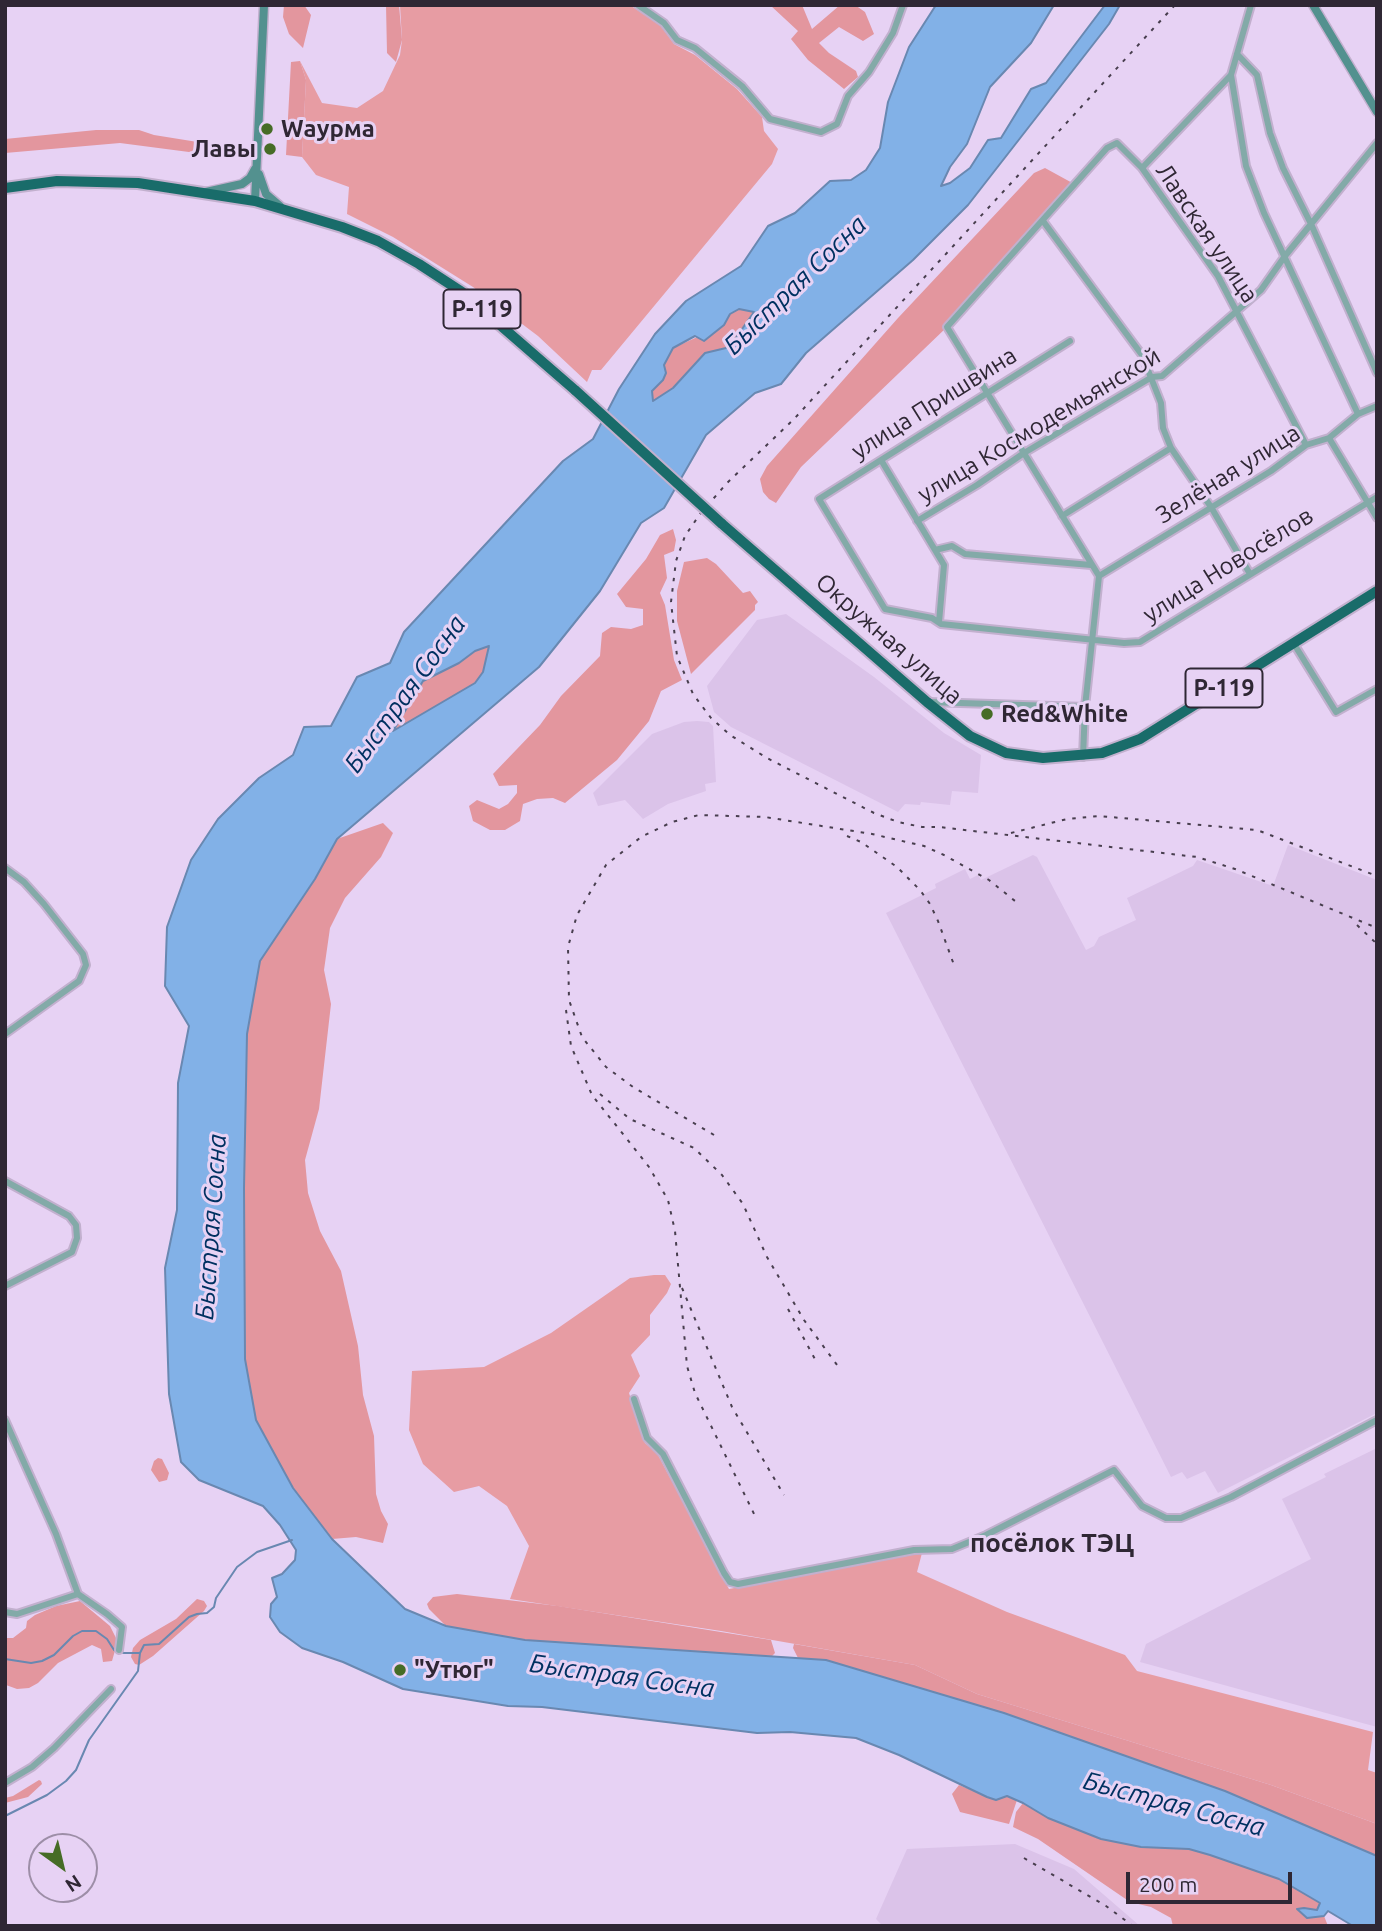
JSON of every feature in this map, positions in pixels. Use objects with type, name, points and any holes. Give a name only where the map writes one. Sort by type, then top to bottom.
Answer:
[{"type":"highway","name":"Р-119","points":[[5,188],[57,181],[102,181],[203,192],[282,207]]},
{"type":"highway","name":"Окружная улица","points":[[282,207],[378,241],[462,292],[927,702],[970,736],[1006,753],[1043,758],[1083,757],[1140,739],[1377,591]]},
{"type":"main road","points":[[255,201],[264,5]]},
{"type":"main road","points":[[1313,5],[1376,110]]},
{"type":"main road","points":[[203,192],[242,184],[250,178],[256,166]]},
{"type":"main road","points":[[256,166],[266,194],[282,207]]},
{"type":"street","points":[[638,5],[664,23],[677,40],[695,48],[741,86],[770,119],[821,132],[837,124],[848,96],[869,72],[892,33],[903,5]]},
{"type":"street","points":[[1251,5],[1231,75],[1246,166],[1264,213],[1358,414]]},
{"type":"street","points":[[1237,54],[1257,75],[1270,133],[1283,168],[1311,224],[1377,373]]},
{"type":"street","points":[[1142,168],[1231,75]]},
{"type":"street","name":"улица Космодемьянской","points":[[917,521],[1152,377],[1162,376],[1261,290],[1285,256],[1377,143]]},
{"type":"street","name":"Лавская улица","points":[[1043,222],[1107,148],[1117,144],[1142,168],[1218,276],[1306,445]]},
{"type":"street","points":[[1083,757],[1100,576],[947,327],[1043,222],[1142,355],[1161,403],[1163,428],[1171,448],[1211,507],[1250,574]]},
{"type":"street","name":"улица Пришвина","points":[[819,499],[1070,341]]},
{"type":"street","name":"Зелёная улица","points":[[1100,576],[1272,471],[1306,445],[1329,438],[1358,414],[1377,405]]},
{"type":"street","points":[[1329,438],[1377,518]]},
{"type":"street","points":[[1062,516],[1171,448]]},
{"type":"street","points":[[881,460],[944,565],[939,622]]},
{"type":"street","name":"улица Новосёлов","points":[[819,499],[886,609],[932,618],[939,622],[1124,643],[1140,642],[1377,497]]},
{"type":"street","points":[[935,550],[952,546],[965,554],[1091,565]]},
{"type":"street","points":[[1294,644],[1336,712],[1377,689]]},
{"type":"street","points":[[927,702],[1086,707]]},
{"type":"street","points":[[5,868],[44,904],[83,954],[86,965],[79,981],[5,1034]]},
{"type":"street","points":[[5,1181],[69,1216],[76,1225],[77,1238],[72,1252],[5,1286]]},
{"type":"street","points":[[635,1399],[647,1438],[663,1454],[724,1573],[730,1582],[738,1584],[914,1550],[952,1549],[986,1535],[1114,1470],[1142,1506],[1166,1518],[1181,1518],[1231,1497],[1377,1420]]},
{"type":"street","points":[[5,1420],[56,1534],[78,1594],[122,1628],[119,1650]]},
{"type":"street","points":[[5,1612],[17,1614],[78,1594]]},
{"type":"street","points":[[5,1783],[32,1767],[54,1748],[111,1689]]},
{"type":"shaded area","points":[[284,5],[304,5],[311,15],[303,48],[289,34],[283,17]]},
{"type":"shaded area","points":[[386,5],[399,5],[402,40],[396,62],[387,53]]},
{"type":"shaded area","points":[[400,5],[630,5],[661,26],[674,44],[695,55],[737,89],[762,117],[764,131],[778,149],[772,164],[601,370],[592,370],[587,382],[538,336],[473,287],[393,237],[347,214],[349,187],[316,175],[302,157],[306,80],[300,61],[322,103],[357,108],[383,91],[400,55]]},
{"type":"shaded area","points":[[770,5],[802,5],[812,29],[840,5],[855,5],[865,12],[874,34],[863,41],[839,27],[819,43],[856,71],[858,77],[844,89],[808,60],[791,39],[798,31]]},
{"type":"shaded area","points":[[300,61],[306,80],[302,157],[286,155],[291,62]]},
{"type":"shaded area","points":[[96,130],[139,130],[210,144],[212,155],[120,143],[5,153],[5,139]]},
{"type":"shaded area","points":[[1045,168],[1076,185],[947,327],[801,467],[776,503],[769,499],[763,492],[760,479],[767,466],[898,318],[1034,173]]},
{"type":"shaded area","points":[[739,309],[754,311],[735,339],[726,348],[705,353],[673,388],[653,401],[652,391],[663,380],[666,373],[664,365],[673,348],[724,325],[730,314]]},
{"type":"shaded area","points":[[673,529],[676,540],[674,551],[664,555],[667,578],[660,593],[665,605],[674,660],[682,680],[661,691],[649,721],[617,760],[565,803],[553,798],[537,799],[523,804],[520,821],[505,830],[490,830],[473,821],[469,806],[477,800],[499,809],[508,804],[517,793],[517,785],[499,786],[493,774],[600,656],[602,633],[611,627],[631,629],[643,625],[643,609],[626,607],[617,594],[646,559],[660,535]]},
{"type":"shaded area","points":[[707,558],[743,593],[750,591],[758,602],[755,610],[691,674],[677,621],[677,591],[684,562]]},
{"type":"shaded area","points":[[786,614],[874,677],[944,733],[981,755],[978,793],[952,791],[950,805],[921,802],[920,805],[905,804],[898,812],[731,727],[714,712],[707,686],[757,620]]},
{"type":"shaded area","points":[[490,646],[483,672],[475,683],[392,732],[423,681],[459,663],[475,651]]},
{"type":"shaded area","points":[[684,722],[709,722],[713,726],[716,782],[705,784],[706,791],[668,804],[643,819],[625,800],[598,806],[593,793],[652,734]]},
{"type":"shaded area","points":[[383,823],[393,833],[381,857],[345,898],[330,928],[324,970],[331,1004],[319,1109],[305,1160],[308,1193],[320,1231],[341,1271],[358,1346],[363,1395],[374,1436],[376,1494],[388,1524],[383,1543],[356,1537],[332,1539],[293,1488],[256,1420],[245,1359],[244,1188],[247,1034],[260,961],[315,879],[337,839]]},
{"type":"shaded area","points":[[1288,845],[1377,880],[1377,1413],[1218,1493],[1205,1471],[1187,1479],[1182,1472],[1171,1477],[886,913],[936,888],[935,884],[965,869],[970,879],[978,875],[981,880],[1033,855],[1037,857],[1086,950],[1094,946],[1099,937],[1136,920],[1127,898],[1193,866],[1197,860],[1273,886]]},
{"type":"shaded area","points":[[665,1275],[671,1284],[650,1315],[650,1335],[631,1355],[640,1376],[629,1393],[645,1443],[657,1453],[729,1589],[922,1553],[917,1572],[1007,1612],[1125,1655],[1137,1671],[1373,1732],[1368,1770],[1377,1773],[1377,1824],[1271,1785],[977,1694],[915,1665],[721,1631],[510,1599],[529,1546],[507,1506],[479,1486],[454,1492],[423,1464],[409,1430],[412,1371],[484,1367],[551,1333],[630,1278]]},
{"type":"shaded area","points":[[1377,1448],[1377,1727],[1140,1662],[1146,1644],[1311,1559],[1282,1499],[1326,1477],[1324,1474]]},
{"type":"shaded area","points":[[158,1458],[162,1459],[169,1473],[167,1480],[159,1482],[151,1470]]},
{"type":"shaded area","points":[[457,1594],[558,1606],[771,1640],[775,1653],[772,1656],[525,1640],[446,1626],[427,1604],[433,1597]]},
{"type":"shaded area","points":[[197,1599],[204,1601],[207,1606],[204,1611],[153,1656],[139,1665],[135,1664],[131,1657],[133,1648],[140,1640],[176,1619]]},
{"type":"shaded area","points":[[80,1601],[110,1626],[116,1638],[112,1661],[103,1662],[101,1649],[92,1645],[58,1663],[29,1688],[17,1689],[6,1685],[5,1638],[13,1638],[26,1628],[27,1621],[35,1615],[56,1606]]},
{"type":"shaded area","points":[[794,1644],[915,1665],[977,1694],[1271,1785],[1377,1824],[1377,1856],[1225,1791],[1004,1713],[826,1660],[798,1658]]},
{"type":"shaded area","points":[[39,1780],[42,1784],[28,1797],[5,1803],[5,1798]]},
{"type":"shaded area","points":[[959,1785],[996,1800],[1007,1796],[1017,1800],[1009,1824],[960,1812],[952,1794]]},
{"type":"shaded area","points":[[1023,1803],[1048,1818],[1101,1839],[1141,1847],[1189,1849],[1279,1879],[1320,1903],[1318,1910],[1304,1908],[1307,1918],[1324,1916],[1328,1926],[1173,1926],[1171,1918],[1151,1907],[1130,1902],[1038,1839],[1013,1827],[1016,1812]]},
{"type":"shaded area","points":[[1015,1844],[1074,1869],[1140,1926],[883,1926],[876,1919],[907,1849]]},
{"type":"water","name":"Быстрая Сосна","points":[[936,5],[1054,5],[1031,43],[990,87],[967,144],[950,167],[941,186],[950,183],[970,168],[988,140],[1001,138],[1031,89],[1046,83],[1105,5],[1120,5],[1109,24],[968,205],[913,260],[806,353],[781,384],[755,393],[706,435],[664,508],[641,523],[600,591],[539,667],[337,839],[315,879],[260,961],[247,1034],[244,1188],[245,1359],[256,1420],[293,1488],[332,1539],[405,1609],[446,1626],[525,1640],[826,1660],[1004,1713],[1225,1791],[1377,1856],[1377,1926],[1353,1926],[1328,1911],[1324,1916],[1307,1918],[1297,1909],[1317,1910],[1320,1903],[1279,1879],[1189,1849],[1141,1847],[1101,1839],[1048,1818],[1007,1796],[996,1800],[987,1797],[899,1755],[856,1738],[790,1732],[757,1733],[542,1707],[508,1706],[403,1689],[343,1662],[302,1648],[280,1632],[270,1617],[271,1604],[277,1597],[272,1578],[282,1574],[295,1560],[296,1550],[280,1525],[263,1506],[199,1480],[181,1462],[169,1394],[165,1268],[177,1210],[178,1083],[189,1026],[165,986],[167,927],[191,860],[218,819],[259,778],[293,755],[304,727],[331,726],[357,677],[390,663],[404,632],[563,461],[593,439],[619,389],[655,334],[686,301],[741,266],[768,226],[795,213],[830,181],[851,180],[866,170],[880,148],[888,102],[909,47]],"holes":[[[739,309],[754,312],[735,339],[726,348],[705,353],[673,388],[653,401],[652,391],[663,380],[666,373],[664,365],[673,348],[695,336],[704,341],[724,325],[730,314]],[[489,646],[483,672],[475,683],[393,731],[423,681],[459,663],[475,651]]]},
{"type":"waterway","points":[[5,1816],[47,1795],[76,1770],[89,1740],[138,1671],[144,1645],[159,1644],[189,1617],[207,1613],[214,1607],[216,1598],[237,1567],[257,1552],[292,1540]]},
{"type":"waterway","points":[[5,1659],[31,1663],[42,1661],[54,1655],[82,1631],[96,1631],[107,1639],[114,1650],[140,1653]]},
{"type":"railway","points":[[1175,5],[794,419],[727,483],[700,514],[685,536],[676,561],[671,602],[677,656],[693,694],[711,718],[730,735],[767,758],[874,813],[922,827],[1197,857],[1235,869],[1377,928]]},
{"type":"railway","points":[[714,1135],[633,1087],[606,1067],[582,1037],[569,1000],[568,947],[577,915],[606,865],[641,837],[672,822],[699,815],[765,817],[872,834],[924,846],[944,855],[989,880],[1020,905]]},
{"type":"railway","points":[[1011,833],[1067,819],[1099,816],[1257,830],[1377,876]]},
{"type":"railway","points":[[847,836],[861,842],[897,867],[920,890],[938,921],[954,965]]},
{"type":"railway","points":[[1357,925],[1377,944]]},
{"type":"railway","points":[[566,1010],[571,1046],[592,1095],[649,1167],[668,1200],[675,1231],[687,1366],[695,1393],[757,1520]]},
{"type":"railway","points":[[600,1094],[630,1119],[694,1148],[722,1175],[743,1204],[767,1257],[804,1320],[840,1369]]},
{"type":"railway","points":[[682,1288],[732,1407],[784,1495]]},
{"type":"railway","points":[[788,1309],[817,1363]]},
{"type":"railway","points":[[1024,1858],[1106,1906],[1133,1926]]},
{"type":"place","name":"Wаурма","points":[[267,129]]},
{"type":"place","name":"Лавы","points":[[270,149]]},
{"type":"place","name":"Red&White","points":[[987,714]]},
{"type":"place","name":"\"Утюг\"","points":[[400,1670]]},
{"type":"district","name":"посёлок ТЭЦ","points":[[1052,1543]]}]
